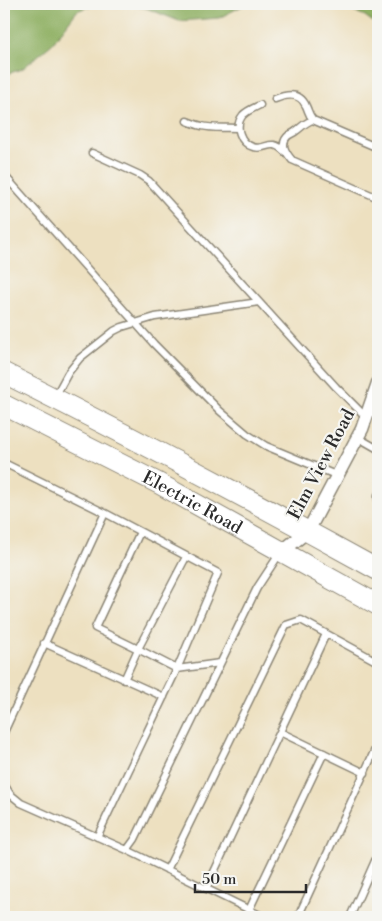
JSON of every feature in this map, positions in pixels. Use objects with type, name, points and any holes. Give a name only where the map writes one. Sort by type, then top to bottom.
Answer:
[{"type":"main road","name":"Electric Road","points":[[4,374],[176,460],[378,570]]},
{"type":"main road","name":"Electric Road","points":[[4,405],[158,483],[378,605]]},
{"type":"street","name":"Elm View Road","points":[[281,552],[308,531],[357,437],[378,383]]},
{"type":"lane","points":[[275,99],[285,95],[293,95],[301,99],[306,106],[308,115],[313,120],[378,148]]},
{"type":"lane","points":[[260,105],[252,108],[240,120],[238,128],[240,136],[245,142],[258,148],[272,144],[279,146],[292,160],[378,198]]},
{"type":"lane","points":[[286,152],[285,139],[307,122],[313,120]]},
{"type":"lane","points":[[187,121],[214,128],[238,128]]},
{"type":"lane","points":[[92,153],[150,181],[336,387],[366,417]]},
{"type":"lane","points":[[4,175],[154,344],[220,411],[247,434],[266,446],[338,476]]},
{"type":"lane","points":[[55,399],[68,373],[84,355],[114,331],[122,327],[155,317],[259,302]]},
{"type":"lane","points":[[357,437],[378,449]]},
{"type":"lane","points":[[4,463],[105,513],[218,573],[177,669],[97,837]]},
{"type":"lane","points":[[4,732],[105,513]]},
{"type":"lane","points":[[140,532],[95,628],[177,669],[220,663]]},
{"type":"lane","points":[[128,850],[257,588],[281,552]]},
{"type":"lane","points":[[124,680],[186,556]]},
{"type":"lane","points":[[167,870],[286,625],[301,620],[378,662]]},
{"type":"lane","points":[[206,889],[326,634]]},
{"type":"lane","points":[[44,643],[164,697]]},
{"type":"lane","points":[[280,732],[364,772]]},
{"type":"lane","points":[[298,917],[378,743]]},
{"type":"lane","points":[[248,910],[324,753]]},
{"type":"lane","points":[[4,784],[10,794],[21,803],[128,850],[264,917]]},
{"type":"lane","points":[[350,917],[378,854]]},
{"type":"green space","points":[[4,4],[95,4],[77,11],[52,44],[22,69],[4,75]]},
{"type":"green space","points":[[125,4],[246,4],[219,18],[179,21],[146,8]]},
{"type":"green space","points":[[337,4],[378,4],[378,26],[365,16]]}]
